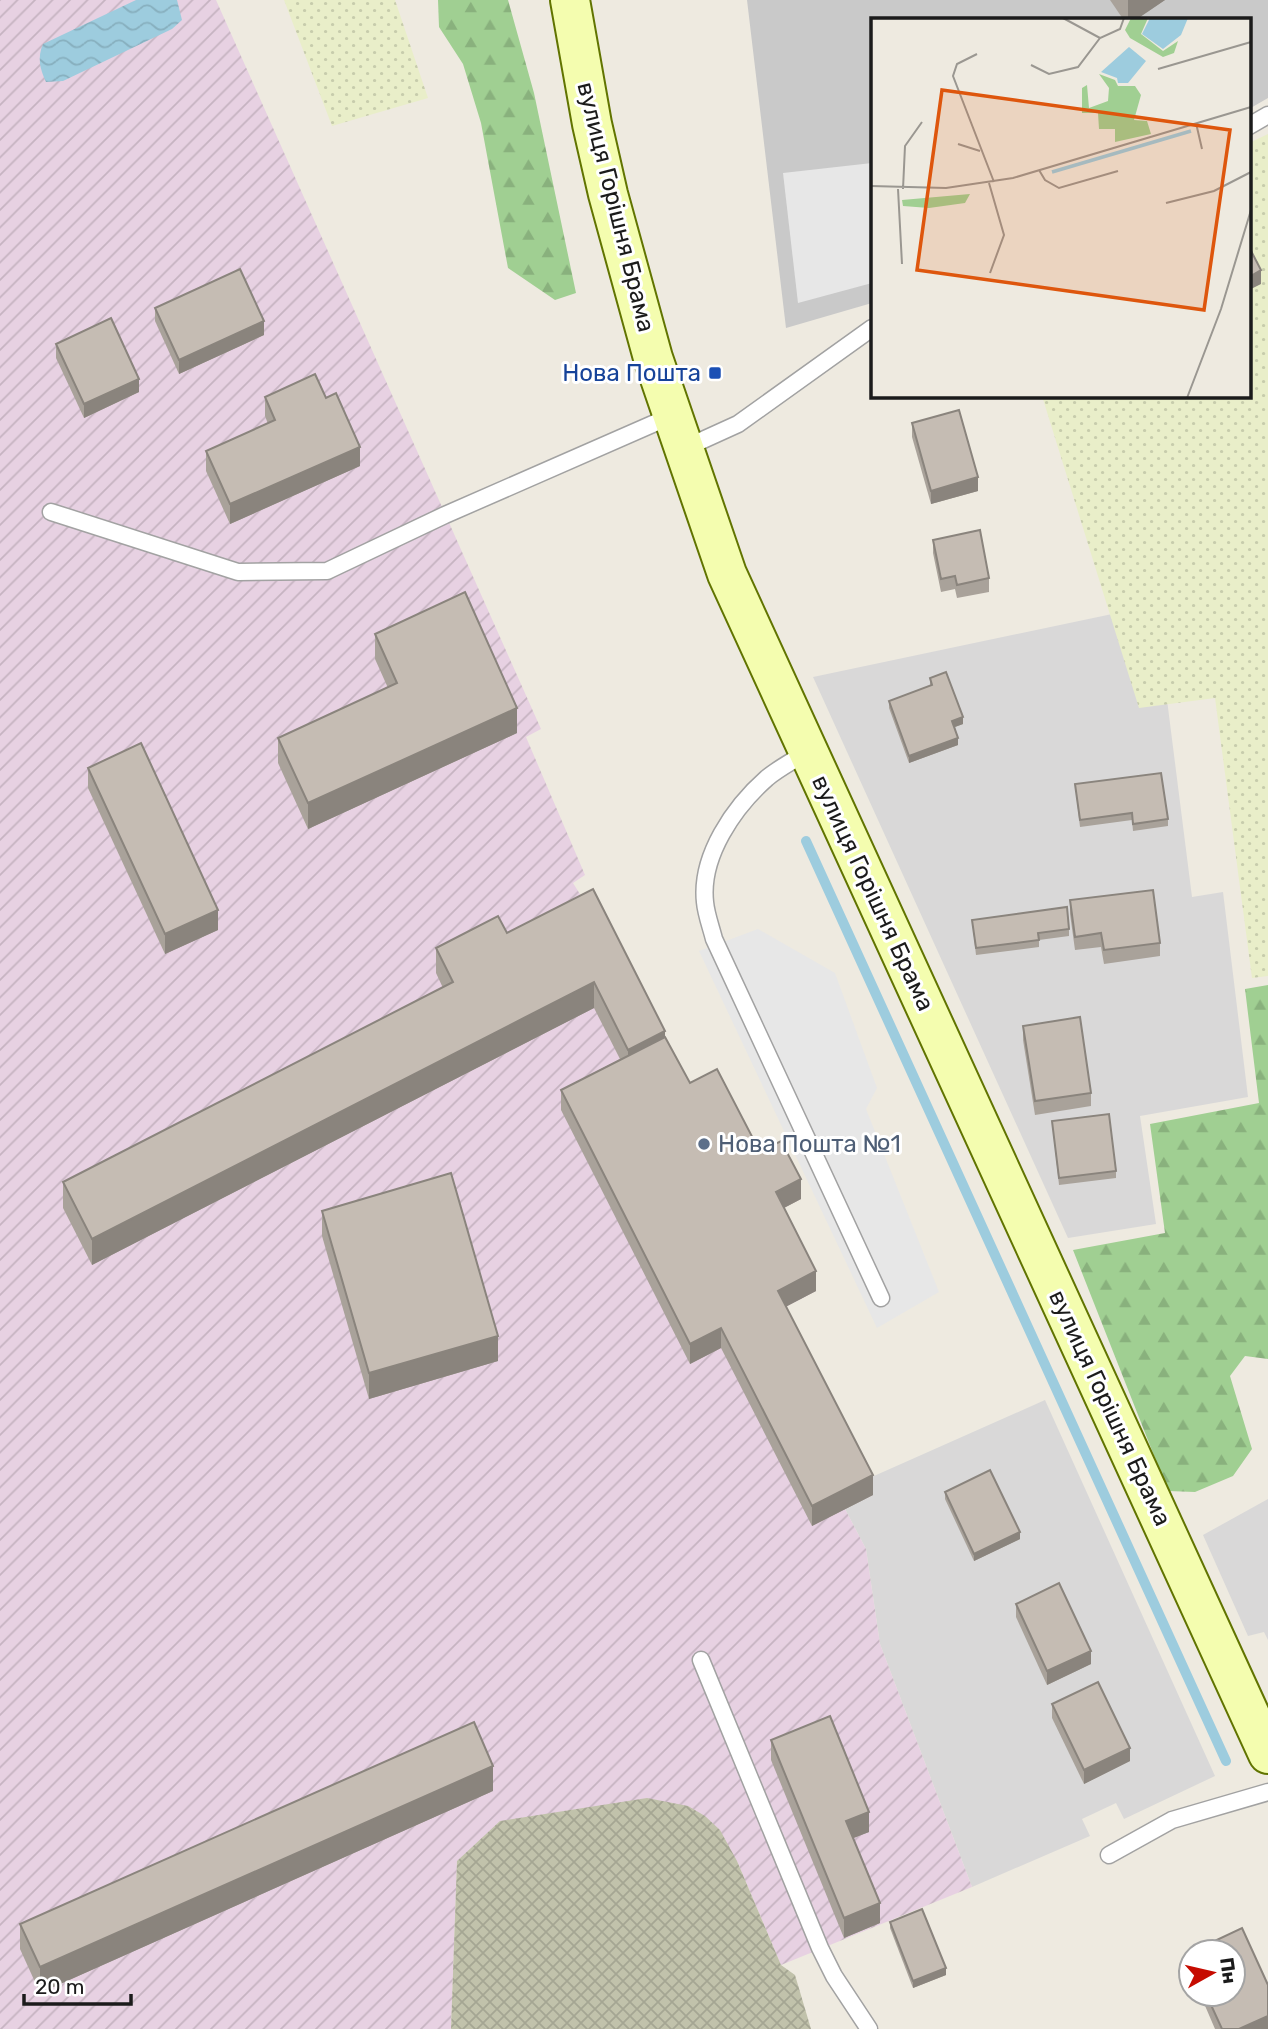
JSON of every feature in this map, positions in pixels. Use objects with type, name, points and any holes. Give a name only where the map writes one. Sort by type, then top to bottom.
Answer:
[{"type":"street","name":"вулиця Горішня Брама","points":[[570,0],[608,194],[677,433],[727,574],[1268,1754]]},
{"type":"lane","points":[[1250,125],[1268,116]]},
{"type":"lane","points":[[51,512],[239,572],[327,571],[445,515],[677,433],[738,424],[871,329]]},
{"type":"lane","points":[[808,751],[768,777],[742,804],[720,837],[706,872],[705,901],[714,939],[881,1298]]},
{"type":"lane","points":[[701,1660],[820,1948],[834,1976],[869,2029]]},
{"type":"lane","points":[[1109,1855],[1172,1820],[1268,1792]]},
{"type":"shaded area","points":[[0,0],[216,0],[541,729],[526,737],[585,875],[573,883],[593,915],[665,1056],[760,1171],[781,1161],[801,1199],[776,1212],[816,1291],[778,1311],[873,1495],[845,1509],[866,1549],[880,1644],[972,1887],[781,1965],[737,1861],[457,1861],[451,2029],[0,2029]]},
{"type":"shaded area","points":[[284,0],[395,0],[428,98],[332,126]]},
{"type":"shaded area","points":[[747,0],[1268,0],[1268,98],[1250,108],[1250,18],[871,18],[871,303],[786,328]]},
{"type":"shaded area","points":[[1268,134],[1268,976],[1252,978],[1215,698],[1139,708],[1042,397],[1250,397],[1250,143]]},
{"type":"shaded area","points":[[871,163],[871,283],[798,303],[783,173]]},
{"type":"shaded area","points":[[1155,605],[1192,897],[1223,892],[1248,1097],[1140,1116],[1156,1224],[1068,1238],[813,677]]},
{"type":"shaded area","points":[[758,929],[835,973],[877,1088],[866,1109],[939,1292],[877,1328],[699,951]]},
{"type":"shaded area","points":[[1045,1400],[1215,1776],[1124,1819],[1116,1803],[1082,1819],[1090,1836],[972,1887],[880,1644],[866,1549],[845,1509],[865,1480]]},
{"type":"shaded area","points":[[1268,1499],[1268,1640],[1264,1632],[1248,1636],[1203,1535]]},
{"type":"shaded area","points":[[647,1798],[688,1806],[705,1816],[720,1830],[737,1861],[781,1965],[795,1975],[811,2029],[451,2029],[457,1861],[500,1821]]},
{"type":"green space","points":[[438,0],[508,0],[534,93],[576,293],[555,300],[508,268],[481,123],[463,64],[439,27]]},
{"type":"green space","points":[[1268,985],[1268,1359],[1245,1356],[1230,1376],[1252,1449],[1233,1476],[1195,1492],[1168,1491],[1073,1250],[1165,1233],[1150,1124],[1259,1103],[1245,989]]},
{"type":"water","points":[[136,0],[177,0],[182,20],[172,29],[63,81],[46,82],[40,63],[43,44]]},
{"type":"building","points":[[1250,249],[1261,270],[1250,276]]},
{"type":"building","points":[[240,269],[264,321],[179,360],[155,308]]},
{"type":"building","points":[[111,318],[139,379],[84,404],[56,344]]},
{"type":"building","points":[[315,374],[326,398],[336,393],[360,447],[230,504],[206,451],[275,420],[265,397]]},
{"type":"building","points":[[959,410],[978,477],[931,491],[912,423]]},
{"type":"building","points":[[980,530],[989,578],[957,585],[955,576],[941,579],[933,540]]},
{"type":"building","points":[[465,592],[517,708],[308,803],[278,738],[397,683],[375,634]]},
{"type":"building","points":[[946,672],[963,717],[952,721],[958,738],[909,756],[889,701],[932,685],[930,678]]},
{"type":"building","points":[[141,743],[218,910],[165,934],[88,768]]},
{"type":"building","points":[[1161,773],[1168,819],[1133,824],[1132,813],[1080,820],[1075,784]]},
{"type":"building","points":[[593,889],[665,1031],[628,1050],[594,982],[92,1239],[63,1182],[453,982],[436,948],[498,916],[507,933]]},
{"type":"building","points":[[1153,890],[1160,943],[1104,950],[1101,933],[1075,937],[1070,900]]},
{"type":"building","points":[[1067,907],[1069,929],[1038,933],[1039,940],[976,948],[972,920]]},
{"type":"building","points":[[1080,1017],[1091,1093],[1035,1101],[1023,1026]]},
{"type":"building","points":[[665,1037],[690,1083],[717,1069],[760,1152],[781,1141],[801,1179],[776,1192],[816,1271],[778,1291],[873,1475],[812,1506],[721,1328],[690,1344],[561,1090]]},
{"type":"building","points":[[1109,1114],[1116,1171],[1059,1178],[1052,1121]]},
{"type":"building","points":[[451,1173],[498,1336],[369,1373],[322,1211]]},
{"type":"building","points":[[990,1470],[1020,1532],[974,1554],[945,1492]]},
{"type":"building","points":[[1059,1583],[1091,1651],[1047,1671],[1016,1604]]},
{"type":"building","points":[[1098,1682],[1130,1748],[1084,1770],[1052,1704]]},
{"type":"building","points":[[830,1716],[869,1812],[846,1821],[880,1903],[844,1918],[771,1740]]},
{"type":"building","points":[[474,1722],[493,1766],[40,1967],[20,1924]]},
{"type":"building","points":[[922,1909],[946,1968],[913,1981],[890,1922]]},
{"type":"building","points":[[1242,1928],[1247,1938],[1221,1938]]},
{"type":"building","points":[[1247,1939],[1268,1985],[1268,2016],[1239,2029],[1222,2029],[1212,2008],[1247,2008]]},
{"type":"waterway","points":[[806,841],[1226,1761]]},
{"type":"place","name":"Нова Пошта","points":[[715,373]]},
{"type":"place","name":"Нова Пошта №1","points":[[704,1144]]}]
